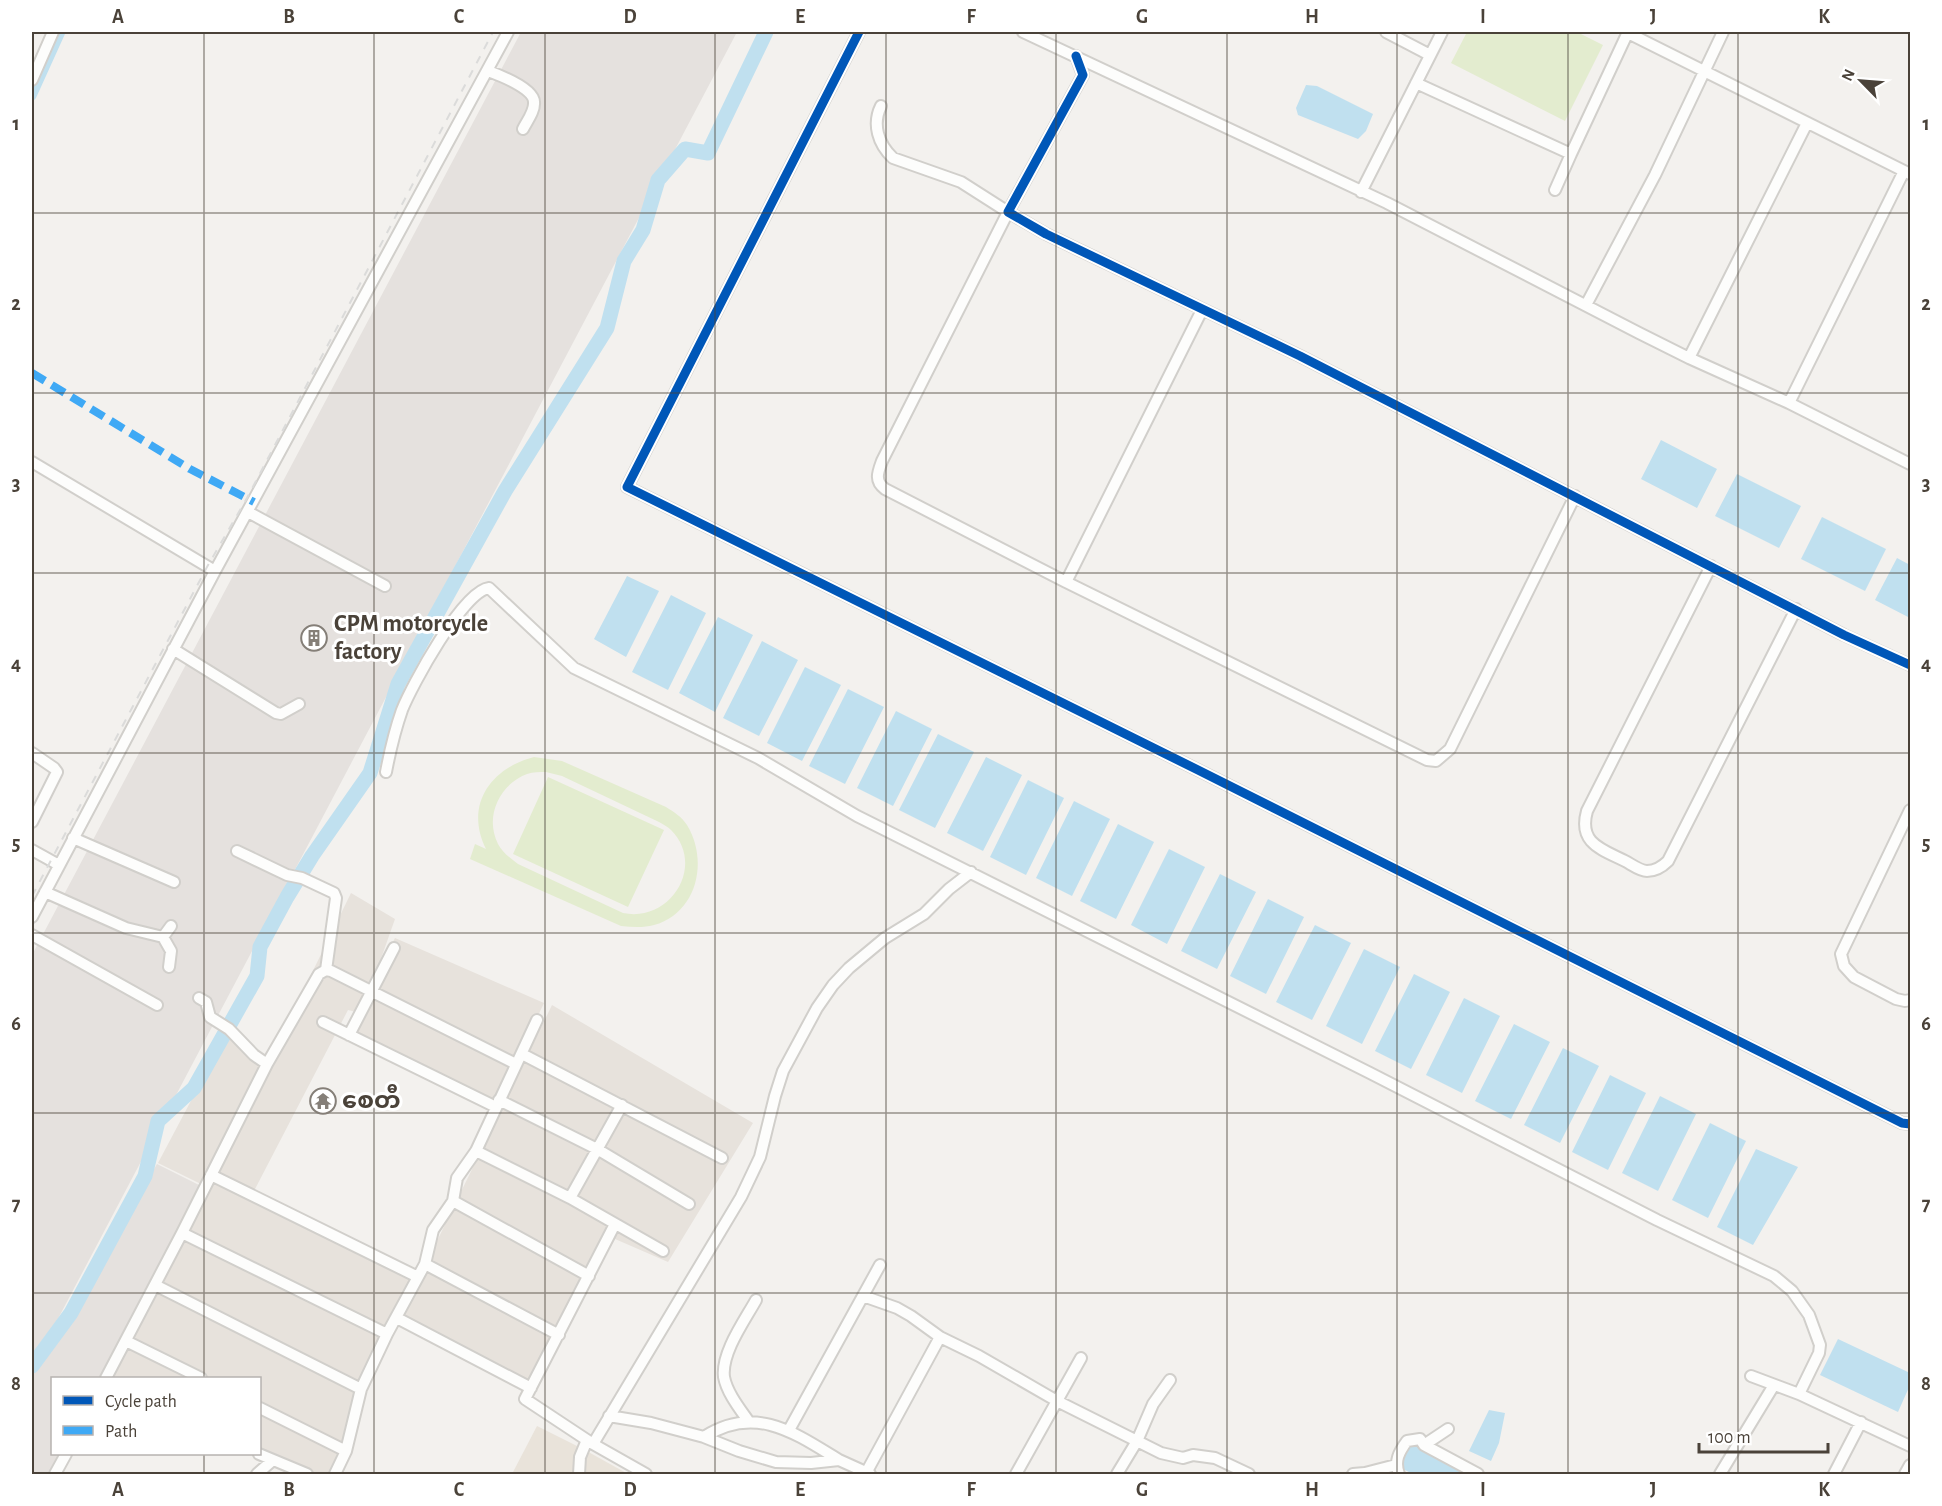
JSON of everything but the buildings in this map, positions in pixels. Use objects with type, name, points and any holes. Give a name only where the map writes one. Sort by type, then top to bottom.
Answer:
[{"type":"street","points":[[32,80],[53,32]]},
{"type":"street","points":[[32,917],[173,649],[508,32]]},
{"type":"street","points":[[859,32],[627,487],[1198,770],[1870,1108],[1902,1123],[1911,1124]]},
{"type":"street","points":[[1023,32],[1362,192],[1689,358],[1789,403],[1911,464]]},
{"type":"street","points":[[1386,32],[1430,55]]},
{"type":"street","points":[[1362,192],[1442,32]]},
{"type":"street","points":[[1554,190],[1627,32],[1907,173],[1789,403]]},
{"type":"street","points":[[1586,305],[1654,175],[1724,32]]},
{"type":"street","points":[[1076,56],[1083,75],[1008,212],[882,461],[877,476],[879,484],[1066,582],[1427,760],[1436,761],[1450,748],[1575,496]]},
{"type":"street","points":[[488,71],[532,94],[535,102],[523,129]]},
{"type":"street","points":[[1416,83],[1571,154]]},
{"type":"street","points":[[881,106],[876,120],[877,131],[885,150],[893,158],[961,182],[1046,234],[1311,362],[1844,635],[1911,665]]},
{"type":"street","points":[[1689,358],[1808,123]]},
{"type":"street","points":[[1066,582],[1202,310]]},
{"type":"street","points":[[32,462],[215,571]]},
{"type":"street","points":[[248,512],[385,586]]},
{"type":"street","points":[[1711,566],[1587,811],[1584,823],[1585,832],[1594,845],[1645,871],[1659,868],[1668,861],[1796,609]]},
{"type":"street","points":[[386,772],[398,723],[416,680],[433,651],[465,607],[485,588],[489,588],[574,668],[758,758],[857,816],[1658,1220],[1774,1276],[1792,1291],[1809,1315],[1820,1345],[1819,1353],[1799,1394]]},
{"type":"street","points":[[173,649],[276,712],[281,714],[299,704]]},
{"type":"street","points":[[32,753],[57,772],[32,822]]},
{"type":"street","points":[[1911,810],[1841,954],[1844,966],[1854,976],[1896,999],[1911,1000]]},
{"type":"street","points":[[73,838],[174,882]]},
{"type":"street","points":[[32,850],[59,865]]},
{"type":"street","points":[[107,1377],[267,1064],[315,978],[326,970],[336,901],[334,893],[287,875],[237,851]]},
{"type":"street","points":[[579,1474],[579,1462],[590,1442],[609,1416],[747,1186],[760,1157],[783,1071],[817,1008],[849,968],[885,938],[924,914],[949,889],[971,872]]},
{"type":"street","points":[[45,892],[126,928],[163,937],[171,951],[169,967]]},
{"type":"street","points":[[163,937],[171,926]]},
{"type":"street","points":[[32,935],[157,1005]]},
{"type":"street","points":[[349,1035],[394,948]]},
{"type":"street","points":[[326,970],[516,1064]]},
{"type":"street","points":[[199,998],[206,1002],[208,1015],[229,1029],[254,1055],[267,1064]]},
{"type":"street","points":[[335,1474],[346,1451],[361,1389],[387,1334],[425,1264],[433,1230],[453,1202],[457,1178],[476,1151],[537,1020]]},
{"type":"street","points":[[322,1022],[597,1149],[689,1204]]},
{"type":"street","points":[[522,1054],[722,1158]]},
{"type":"street","points":[[570,1198],[622,1105]]},
{"type":"street","points":[[476,1151],[570,1198],[663,1251]]},
{"type":"street","points":[[211,1175],[418,1277]]},
{"type":"street","points":[[453,1202],[589,1276]]},
{"type":"street","points":[[615,1224],[525,1399],[590,1442],[646,1474]]},
{"type":"street","points":[[182,1233],[387,1334]]},
{"type":"street","points":[[425,1264],[559,1335]]},
{"type":"street","points":[[789,1430],[880,1265]]},
{"type":"street","points":[[155,1285],[361,1389]]},
{"type":"street","points":[[863,1296],[897,1308],[940,1337],[979,1356],[1057,1401],[1161,1453],[1183,1458],[1204,1455],[1215,1458],[1230,1470],[1249,1474]]},
{"type":"street","points":[[749,1422],[732,1396],[724,1377],[727,1354],[756,1300]]},
{"type":"street","points":[[397,1318],[531,1388]]},
{"type":"street","points":[[704,1437],[718,1428],[749,1422],[789,1430],[839,1460],[868,1474],[940,1337]]},
{"type":"street","points":[[126,1341],[199,1377]]},
{"type":"street","points":[[1016,1474],[1081,1358]]},
{"type":"street","points":[[1751,1376],[1799,1394],[1911,1446]]},
{"type":"street","points":[[1117,1474],[1137,1441],[1153,1404],[1170,1380]]},
{"type":"street","points":[[1720,1474],[1774,1385]]},
{"type":"street","points":[[261,1408],[346,1451]]},
{"type":"street","points":[[609,1416],[651,1423],[704,1437],[776,1462],[839,1460]]},
{"type":"street","points":[[1834,1474],[1861,1422]]},
{"type":"street","points":[[1424,1445],[1448,1429]]},
{"type":"street","points":[[1353,1474],[1397,1470],[1397,1456],[1407,1441],[1414,1438],[1420,1439],[1424,1445],[1478,1474]]},
{"type":"street","points":[[56,1474],[66,1455]]},
{"type":"street","points":[[261,1455],[307,1474]]},
{"type":"street","points":[[257,1474],[273,1460]]},
{"type":"street","points":[[1905,1474],[1911,1465]]},
{"type":"shaded area","points":[[521,32],[737,32],[32,1368],[32,955]]},
{"type":"shaded area","points":[[351,893],[395,919],[373,981],[395,938],[544,1003],[495,1106],[344,1038],[365,998],[356,1012],[348,1010],[253,1193],[213,1175]]},
{"type":"shaded area","points":[[552,1005],[753,1123],[668,1262],[615,1239],[526,1393],[400,1317]]},
{"type":"shaded area","points":[[229,1029],[267,1061],[203,1185],[158,1163]]},
{"type":"shaded area","points":[[157,1164],[203,1187],[106,1377],[51,1377],[51,1455],[67,1455],[57,1474],[32,1474],[32,1376]]},
{"type":"shaded area","points":[[212,1180],[413,1277],[365,1375],[330,1474],[313,1474],[261,1449],[261,1377],[112,1377],[157,1284]]},
{"type":"shaded area","points":[[537,1426],[583,1449],[628,1474],[512,1474]]},
{"type":"green space","points":[[1467,32],[1577,32],[1603,45],[1565,121],[1451,63]]},
{"type":"green space","points":[[534,757],[562,761],[666,807],[680,817],[694,839],[698,869],[689,898],[680,909],[669,919],[654,925],[621,926],[470,859],[475,844],[486,849],[480,833],[478,818],[480,803],[486,791],[494,779],[519,762]],"holes":[[[546,772],[562,776],[659,822],[671,830],[681,844],[685,859],[684,874],[669,900],[656,909],[640,914],[623,913],[518,864],[502,850],[494,833],[493,823],[494,812],[502,793],[517,779],[529,773]]]},
{"type":"green space","points":[[548,777],[664,830],[628,907],[513,854]]},
{"type":"water","points":[[1306,85],[1317,86],[1373,114],[1366,131],[1358,139],[1298,115],[1296,108]]},
{"type":"water","points":[[1661,440],[1717,469],[1697,508],[1641,479]]},
{"type":"water","points":[[1737,474],[1801,506],[1779,548],[1715,516]]},
{"type":"water","points":[[1822,517],[1886,549],[1865,591],[1801,559]]},
{"type":"water","points":[[1897,558],[1910,565],[1910,618],[1875,600]]},
{"type":"water","points":[[627,576],[659,591],[626,657],[594,639]]},
{"type":"water","points":[[671,595],[706,613],[668,690],[632,672]]},
{"type":"water","points":[[718,617],[753,635],[715,712],[679,693]]},
{"type":"water","points":[[762,641],[798,660],[759,736],[723,718]]},
{"type":"water","points":[[805,667],[841,685],[802,761],[767,743]]},
{"type":"water","points":[[848,689],[884,707],[845,784],[809,766]]},
{"type":"water","points":[[896,711],[932,729],[893,806],[857,788]]},
{"type":"water","points":[[938,734],[974,752],[935,828],[899,810]]},
{"type":"water","points":[[986,757],[1022,775],[983,851],[947,833]]},
{"type":"water","points":[[1028,780],[1064,798],[1026,875],[990,857]]},
{"type":"water","points":[[1074,801],[1110,819],[1072,896],[1036,878]]},
{"type":"water","points":[[1118,824],[1154,842],[1116,919],[1080,901]]},
{"type":"water","points":[[1169,849],[1205,867],[1167,944],[1131,925]]},
{"type":"water","points":[[1220,874],[1256,892],[1217,969],[1181,951]]},
{"type":"water","points":[[1268,899],[1304,917],[1266,994],[1230,976]]},
{"type":"water","points":[[1315,925],[1351,943],[1312,1020],[1276,1002]]},
{"type":"water","points":[[1364,949],[1400,967],[1362,1044],[1326,1026]]},
{"type":"water","points":[[1414,974],[1450,992],[1411,1069],[1375,1051]]},
{"type":"water","points":[[1464,998],[1500,1016],[1462,1093],[1426,1075]]},
{"type":"water","points":[[1514,1024],[1550,1042],[1511,1119],[1475,1101]]},
{"type":"water","points":[[1563,1048],[1599,1066],[1560,1143],[1524,1125]]},
{"type":"water","points":[[1610,1075],[1646,1093],[1608,1170],[1572,1152]]},
{"type":"water","points":[[1660,1096],[1696,1114],[1658,1191],[1622,1173]]},
{"type":"water","points":[[1710,1123],[1746,1141],[1708,1218],[1672,1200]]},
{"type":"water","points":[[1756,1149],[1798,1167],[1753,1245],[1717,1227]]},
{"type":"water","points":[[1838,1339],[1910,1373],[1910,1385],[1898,1412],[1820,1375]]},
{"type":"water","points":[[1489,1410],[1505,1413],[1499,1443],[1491,1461],[1469,1451]]},
{"type":"water","points":[[1414,1444],[1468,1474],[1413,1474],[1401,1468],[1403,1453]]},
{"type":"waterway","points":[[32,96],[61,32]]},
{"type":"waterway","points":[[32,1366],[71,1313],[145,1176],[158,1121],[194,1088],[257,976],[260,947],[287,897],[312,856],[370,773],[398,684],[505,491],[607,328],[624,261],[643,230],[658,180],[685,149],[708,153],[766,32]]},
{"type":"railway","points":[[32,896],[207,567],[247,498],[493,32]]},
{"type":"marked path","points":[[32,373],[190,469],[254,502]]},
{"type":"cycle path","points":[[859,32],[627,487],[1902,1123],[1910,1124]]},
{"type":"cycle path","points":[[1076,56],[1083,75],[1008,212],[1046,234],[1300,356],[1844,635],[1910,665]]},
{"type":"place","name":"CPM motorcycle factory","points":[[314,638]]},
{"type":"place","name":"စေတီ","points":[[323,1101]]}]
